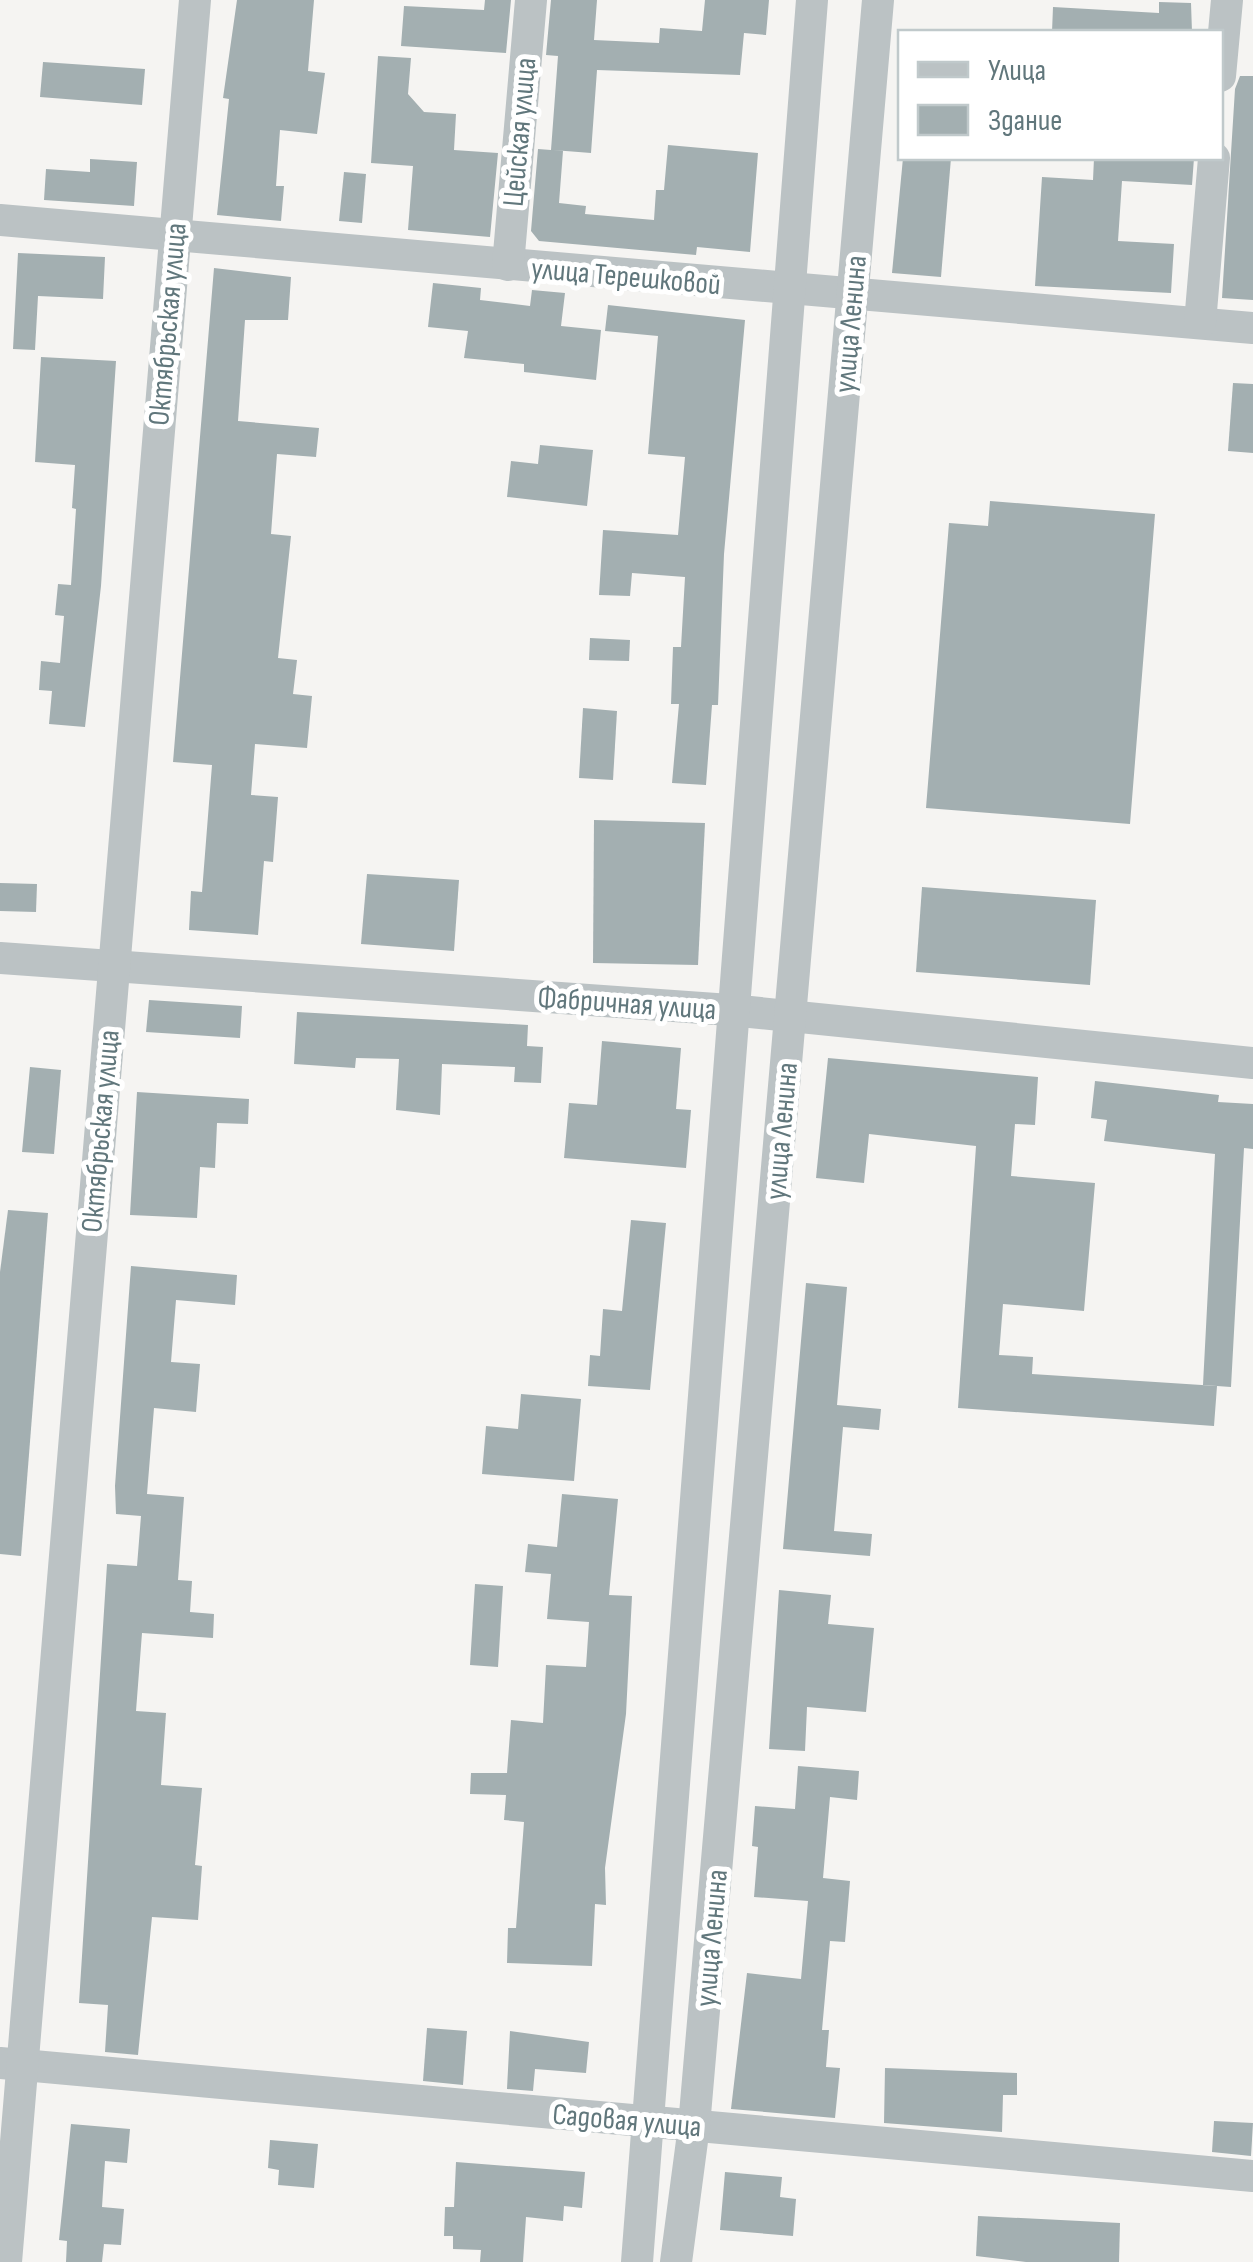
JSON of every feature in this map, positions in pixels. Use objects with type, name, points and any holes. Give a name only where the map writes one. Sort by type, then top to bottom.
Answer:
[{"type":"street","name":"Октябрьская улица","points":[[6,2262],[12,2064],[113,967],[195,0]]},
{"type":"street","name":"Цейская улица","points":[[508,265],[530,0]]},
{"type":"street","name":"улица Ленина","points":[[636,2262],[730,1010],[812,0]]},
{"type":"street","name":"улица Ленина","points":[[676,2262],[694,2126],[878,0]]},
{"type":"street","points":[[1223,43],[1227,0]]},
{"type":"street","points":[[1200,323],[1214,160]]},
{"type":"street","name":"улица Терешковой","points":[[0,220],[788,291],[1253,328]]},
{"type":"street","name":"Фабричная улица","points":[[0,958],[792,1015],[1253,1063]]},
{"type":"street","name":"Садовая улица","points":[[12,2064],[1253,2176]]},
{"type":"building","points":[[237,0],[314,0],[308,71],[325,73],[317,134],[280,130],[276,186],[284,186],[281,221],[217,215],[229,99],[223,98]]},
{"type":"building","points":[[485,0],[511,0],[506,53],[401,46],[404,6],[484,10]]},
{"type":"building","points":[[551,0],[597,0],[594,40],[659,43],[660,28],[702,31],[705,0],[769,0],[766,35],[744,33],[740,75],[597,70],[591,153],[553,150],[563,151],[559,203],[586,206],[585,214],[654,220],[656,190],[664,190],[668,145],[758,153],[750,252],[697,247],[696,255],[539,241],[531,231],[538,149],[551,150],[558,56],[546,55]]},
{"type":"building","points":[[1159,2],[1191,3],[1192,30],[1052,30],[1053,7],[1159,13]]},
{"type":"building","points":[[378,56],[411,58],[408,94],[424,112],[456,114],[454,150],[498,153],[490,237],[408,230],[413,166],[371,163]]},
{"type":"building","points":[[43,62],[145,69],[142,105],[40,97]]},
{"type":"building","points":[[1240,76],[1253,76],[1253,300],[1222,298],[1235,89]]},
{"type":"building","points":[[90,159],[137,162],[134,206],[44,200],[46,169],[90,172]]},
{"type":"building","points":[[903,160],[951,160],[941,277],[892,273]]},
{"type":"building","points":[[1094,160],[1194,160],[1192,185],[1122,181],[1118,241],[1174,244],[1171,293],[1035,286],[1042,177],[1093,180]]},
{"type":"building","points":[[344,172],[366,174],[362,223],[339,221]]},
{"type":"building","points":[[18,253],[105,257],[103,299],[38,296],[35,350],[13,349]]},
{"type":"building","points":[[214,268],[291,277],[288,320],[245,320],[238,421],[319,428],[316,457],[277,454],[271,534],[291,536],[278,658],[297,660],[293,694],[312,696],[307,748],[255,744],[251,795],[278,797],[273,862],[264,861],[258,935],[189,930],[191,891],[202,892],[212,765],[173,762]]},
{"type":"building","points":[[433,283],[481,288],[480,300],[530,306],[532,290],[565,293],[561,326],[601,330],[596,380],[524,372],[524,364],[464,358],[468,331],[428,327]]},
{"type":"building","points":[[608,305],[745,320],[724,554],[718,705],[712,705],[706,785],[672,783],[679,704],[671,704],[673,647],[681,647],[685,577],[632,573],[630,596],[599,595],[603,530],[678,535],[685,457],[648,454],[658,336],[605,331]]},
{"type":"building","points":[[41,357],[116,361],[101,586],[85,727],[49,724],[52,691],[39,690],[41,661],[60,663],[64,616],[55,615],[58,584],[71,585],[76,509],[72,508],[75,465],[35,462]]},
{"type":"building","points":[[1233,383],[1253,384],[1253,453],[1228,451]]},
{"type":"building","points":[[540,445],[593,450],[587,506],[507,497],[511,461],[538,464]]},
{"type":"building","points":[[990,501],[1155,514],[1130,824],[926,808],[949,523],[988,526]]},
{"type":"building","points":[[590,638],[630,640],[629,661],[589,660]]},
{"type":"building","points":[[583,708],[617,711],[613,780],[579,778]]},
{"type":"building","points":[[594,820],[705,823],[698,965],[593,963]]},
{"type":"building","points":[[367,874],[459,880],[454,951],[361,944]]},
{"type":"building","points":[[0,883],[37,884],[36,912],[0,911]]},
{"type":"building","points":[[922,887],[1096,900],[1090,985],[916,972]]},
{"type":"building","points":[[149,1000],[242,1006],[240,1038],[146,1032]]},
{"type":"building","points":[[297,1012],[528,1025],[527,1046],[543,1047],[541,1083],[514,1082],[515,1067],[442,1064],[440,1115],[396,1110],[399,1059],[356,1058],[355,1068],[294,1064]]},
{"type":"building","points":[[602,1041],[681,1048],[676,1109],[691,1110],[686,1168],[564,1158],[569,1103],[597,1105]]},
{"type":"building","points":[[828,1058],[1038,1077],[1035,1125],[1015,1124],[1011,1176],[1095,1183],[1084,1311],[1003,1304],[999,1355],[1033,1357],[1032,1374],[1217,1386],[1214,1426],[958,1408],[976,1146],[869,1134],[864,1183],[816,1178]]},
{"type":"building","points":[[30,1067],[61,1070],[54,1154],[22,1152]]},
{"type":"building","points":[[1095,1081],[1219,1095],[1218,1102],[1253,1104],[1253,1149],[1244,1148],[1231,1387],[1203,1385],[1215,1154],[1104,1141],[1107,1120],[1091,1118]]},
{"type":"building","points":[[137,1092],[249,1099],[248,1124],[217,1123],[215,1168],[200,1167],[197,1218],[130,1215]]},
{"type":"building","points":[[8,1210],[48,1213],[21,1556],[0,1554],[0,1272]]},
{"type":"building","points":[[631,1220],[666,1223],[650,1390],[588,1386],[590,1355],[600,1356],[603,1309],[622,1311]]},
{"type":"building","points":[[131,1266],[237,1275],[235,1305],[176,1300],[171,1362],[200,1364],[196,1412],[154,1408],[147,1494],[184,1497],[178,1580],[192,1581],[190,1612],[214,1614],[213,1638],[142,1633],[136,1711],[166,1713],[161,1785],[202,1788],[195,1865],[202,1866],[198,1920],[152,1917],[138,2055],[105,2052],[108,2005],[79,2003],[107,1564],[137,1566],[141,1516],[116,1514]]},
{"type":"building","points":[[806,1283],[847,1287],[837,1405],[881,1409],[879,1430],[843,1427],[834,1531],[872,1534],[870,1556],[783,1549]]},
{"type":"building","points":[[521,1394],[581,1399],[574,1481],[482,1474],[486,1426],[518,1429]]},
{"type":"building","points":[[562,1494],[618,1499],[609,1595],[632,1596],[626,1714],[605,1868],[606,1905],[595,1904],[592,1966],[507,1963],[508,1928],[516,1928],[524,1822],[504,1820],[506,1795],[470,1794],[471,1773],[507,1773],[511,1720],[543,1723],[546,1665],[586,1667],[589,1622],[547,1619],[551,1574],[525,1572],[528,1544],[557,1547]]},
{"type":"building","points":[[475,1584],[503,1586],[498,1667],[470,1665]]},
{"type":"building","points":[[779,1590],[831,1595],[828,1624],[874,1628],[866,1712],[807,1707],[805,1751],[769,1749]]},
{"type":"building","points":[[798,1766],[859,1771],[857,1800],[830,1797],[823,1878],[850,1881],[845,1942],[830,1941],[822,2030],[829,2030],[826,2067],[840,2068],[835,2118],[731,2109],[747,1973],[801,1979],[808,1901],[754,1897],[758,1847],[752,1846],[755,1806],[795,1809]]},
{"type":"building","points":[[427,2028],[467,2031],[463,2085],[423,2081]]},
{"type":"building","points":[[510,2031],[589,2042],[586,2073],[535,2069],[533,2091],[507,2089]]},
{"type":"building","points":[[885,2068],[1017,2073],[1017,2095],[1003,2095],[1002,2132],[884,2123]]},
{"type":"building","points":[[1214,2121],[1253,2123],[1251,2156],[1212,2152]]},
{"type":"building","points":[[71,2124],[130,2129],[127,2163],[105,2161],[102,2207],[124,2209],[121,2245],[104,2244],[102,2262],[66,2262],[67,2241],[59,2240]]},
{"type":"building","points":[[270,2140],[318,2144],[314,2188],[278,2185],[279,2170],[268,2168]]},
{"type":"building","points":[[456,2162],[585,2172],[582,2208],[564,2206],[563,2221],[526,2217],[523,2262],[480,2262],[481,2250],[453,2249],[453,2236],[444,2236],[445,2207],[454,2207]]},
{"type":"building","points":[[725,2172],[782,2177],[780,2197],[796,2199],[793,2236],[720,2230]]},
{"type":"building","points":[[978,2216],[1120,2223],[1119,2262],[1026,2262],[976,2256]]}]
